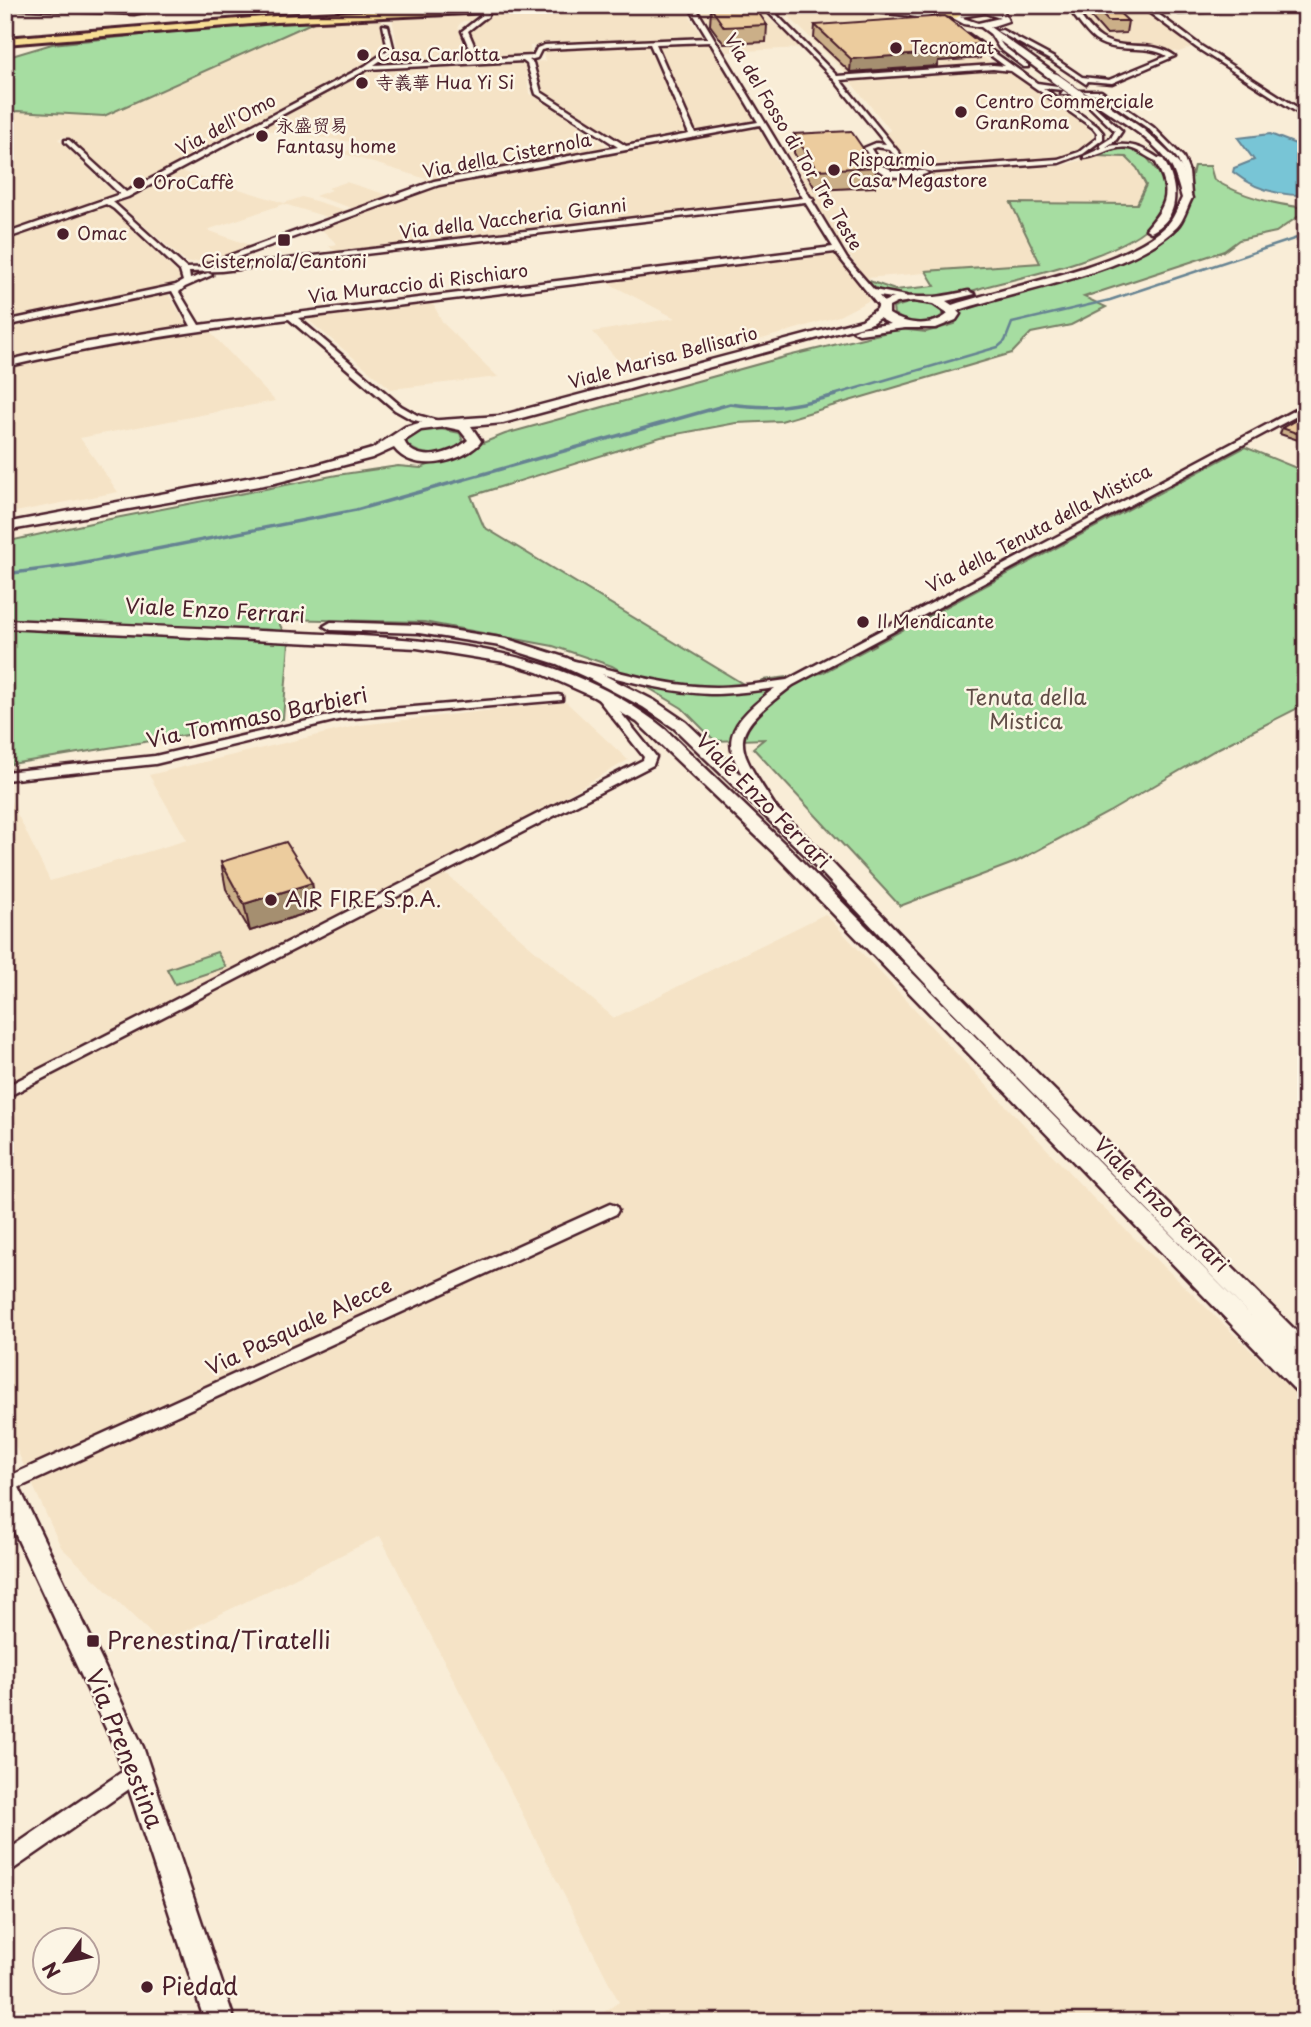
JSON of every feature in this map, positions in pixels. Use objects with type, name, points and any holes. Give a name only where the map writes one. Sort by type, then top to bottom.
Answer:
[{"type":"highway","points":[[176,15],[387,5]]},
{"type":"highway","points":[[7,41],[300,13],[464,5]]},
{"type":"highway","points":[[7,41],[276,19],[574,5]]},
{"type":"highway","points":[[891,5],[968,10]]},
{"type":"highway","points":[[939,5],[968,10]]},
{"type":"highway","points":[[7,41],[249,13]]},
{"type":"highway","points":[[80,22],[159,16]]},
{"type":"highway","points":[[7,41],[44,44],[276,19]]},
{"type":"main road","points":[[934,300],[952,309],[1069,275],[1137,249],[1157,238],[1176,222],[1187,206],[1188,192],[1181,173],[1163,151],[995,29],[959,21],[955,17],[968,10],[989,11],[1005,17],[995,29]]},
{"type":"main road","points":[[903,298],[934,300],[960,296],[1063,269],[1137,239],[1161,220],[1172,202],[1171,184],[1159,161],[1140,140],[1093,99]]},
{"type":"main road","name":"Viale Marisa Bellisario","points":[[402,435],[444,424],[499,420],[866,322],[882,309],[903,298]]},
{"type":"main road","points":[[882,309],[887,319],[905,325]]},
{"type":"main road","name":"Viale Marisa Bellisario","points":[[415,456],[452,456],[505,426],[862,330],[905,325],[938,325],[952,318],[952,309]]},
{"type":"main road","points":[[444,424],[469,430],[475,441]]},
{"type":"main road","points":[[402,435],[401,450],[415,456]]},
{"type":"main road","points":[[5,527],[89,509],[303,471],[363,456],[402,435]]},
{"type":"main road","points":[[5,535],[92,516],[286,482],[380,460],[415,456]]},
{"type":"main road","name":"Viale Enzo Ferrari","points":[[5,614],[419,629],[502,642],[562,661],[641,700],[680,725],[774,813],[920,967],[1306,1356]]},
{"type":"main road","name":"Viale Enzo Ferrari","points":[[5,624],[417,643],[506,658],[543,669],[600,694],[643,719],[682,752],[1306,1385]]},
{"type":"main road","name":"Via Prenestina","points":[[5,1485],[138,1771],[220,2022]]},
{"type":"street","points":[[5,6],[143,11],[154,5]]},
{"type":"street","points":[[478,61],[465,31],[485,15],[483,5]]},
{"type":"street","name":"Via del Fosso di Tor Tre Teste","points":[[691,5],[810,199],[837,249],[857,278],[872,292],[882,309]]},
{"type":"street","points":[[1035,85],[1062,88],[1106,83],[1171,55],[1160,50],[1114,45],[1099,39],[1072,9],[1074,5]]},
{"type":"street","points":[[1142,5],[1199,47],[1306,116]]},
{"type":"street","points":[[5,16],[20,7]]},
{"type":"street","points":[[1054,98],[1068,93],[1093,99],[1116,126],[1117,135],[1108,143],[1079,157],[1059,161],[933,170],[916,167],[903,160],[836,78],[805,44],[772,14],[772,10],[790,7],[937,18],[952,24],[1014,70],[1095,127],[1101,136],[1084,150],[1059,161]]},
{"type":"street","name":"Via dell'Omo","points":[[5,237],[125,195],[367,67],[391,51],[385,26]]},
{"type":"street","points":[[995,29],[1087,84],[1082,87]]},
{"type":"street","points":[[995,29],[1009,54],[1049,83],[1062,88]]},
{"type":"street","points":[[367,67],[524,59],[536,56],[538,49],[542,48],[713,40]]},
{"type":"street","points":[[652,42],[693,136]]},
{"type":"street","points":[[524,59],[530,63],[538,93],[624,149]]},
{"type":"street","points":[[836,78],[996,66],[1014,70]]},
{"type":"street","points":[[1079,78],[1106,83]]},
{"type":"street","points":[[1093,99],[1106,83]]},
{"type":"street","name":"Via della Cisternola","points":[[218,266],[437,183],[762,124]]},
{"type":"street","points":[[66,141],[125,195]]},
{"type":"street","points":[[892,147],[876,145],[867,148],[885,172],[901,174],[1064,164],[1119,145],[1140,148],[1159,161]]},
{"type":"street","points":[[879,167],[896,169],[903,160]]},
{"type":"street","name":"Via della Vaccheria Gianni","points":[[184,270],[810,199]]},
{"type":"street","points":[[108,202],[117,207],[184,270],[188,280],[175,292],[196,328]]},
{"type":"street","name":"Via Muraccio di Rischiaro","points":[[5,364],[83,346],[196,328],[837,249]]},
{"type":"street","name":"Via della Vaccheria Gianni","points":[[5,324],[178,287],[218,266]]},
{"type":"street","points":[[872,292],[903,298]]},
{"type":"street","points":[[291,316],[398,408],[414,417],[444,424]]},
{"type":"street","name":"Via della Tenuta della Mistica","points":[[774,813],[737,754],[734,739],[744,719],[789,683],[1306,407]]},
{"type":"street","points":[[398,408],[402,435]]},
{"type":"street","name":"Via della Tenuta della Mistica","points":[[562,661],[652,683],[696,690],[730,690],[789,683]]},
{"type":"street","points":[[5,1093],[649,762],[650,757],[600,694]]},
{"type":"street","name":"Via Tommaso Barbieri","points":[[5,776],[155,760],[342,716],[558,698]]},
{"type":"street","name":"Via Pasquale Alecce","points":[[5,1485],[610,1210]]},
{"type":"street","points":[[5,1865],[138,1771]]},
{"type":"shaded area","points":[[683,5],[703,38],[530,46],[529,56],[486,59],[478,43],[474,43],[470,31],[493,14]]},
{"type":"shaded area","points":[[697,5],[754,5],[802,48],[727,52]]},
{"type":"shaded area","points":[[1079,5],[1141,5],[1193,44],[1192,47],[1179,52],[1104,41],[1076,10]]},
{"type":"shaded area","points":[[798,10],[933,21],[991,63],[849,76],[785,13]]},
{"type":"shaded area","points":[[476,13],[472,21],[463,21],[458,26],[468,60],[379,64],[398,52],[392,17]]},
{"type":"shaded area","points":[[381,18],[388,50],[331,84],[129,189],[125,190],[65,136],[58,139],[116,195],[5,234],[5,116],[17,111],[104,116],[316,21]]},
{"type":"shaded area","points":[[709,41],[757,123],[696,131],[656,43]]},
{"type":"shaded area","points":[[647,44],[687,135],[625,147],[539,90],[533,62],[545,61],[542,50]]},
{"type":"shaded area","points":[[523,61],[529,93],[565,115],[610,149],[491,168],[485,172],[433,181],[341,153],[368,144],[258,129],[372,68]]},
{"type":"shaded area","points":[[996,69],[1014,72],[1090,130],[1093,134],[1092,140],[1073,153],[1048,160],[922,165],[911,154],[903,154],[883,132],[891,131],[849,80]]},
{"type":"shaded area","points":[[758,127],[797,197],[337,253],[329,246],[337,244],[320,228],[439,185]]},
{"type":"shaded area","points":[[860,144],[874,171],[888,176],[1060,166],[1096,156],[1114,155],[1126,157],[1137,168],[1146,185],[1137,204],[1012,203],[1040,263],[866,278],[846,251],[850,250],[840,244],[784,147]]},
{"type":"shaded area","points":[[177,170],[284,203],[302,197],[348,211],[330,218],[284,204],[207,230],[252,246],[222,257],[187,263],[117,202],[151,189],[147,187]]},
{"type":"shaded area","points":[[346,182],[391,196],[355,209],[315,196]]},
{"type":"shaded area","points":[[109,206],[182,278],[170,286],[5,321],[5,241]]},
{"type":"shaded area","points":[[835,253],[870,300],[839,316],[732,348],[622,365],[593,332],[675,318],[606,282]]},
{"type":"shaded area","points":[[167,292],[187,325],[94,341],[5,362],[5,326]]},
{"type":"shaded area","points":[[432,302],[443,323],[498,377],[391,389],[306,318]]},
{"type":"shaded area","points":[[209,331],[275,401],[80,438],[118,492],[5,514],[5,369],[138,340]]},
{"type":"shaded area","points":[[566,702],[628,760],[440,869],[614,1018],[825,914],[1095,1200],[1306,1404],[1306,2022],[589,2022],[619,2002],[380,1536],[161,1643],[61,1547],[5,1424],[5,789],[50,881],[187,840],[149,775],[360,725]]},
{"type":"green space","points":[[1165,5],[1228,5],[1237,11],[1179,15]]},
{"type":"green space","points":[[316,21],[104,116],[17,111],[5,116],[5,58],[52,44],[241,25]]},
{"type":"green space","points":[[1129,147],[1142,151],[1167,184],[1156,219],[1124,243],[1078,262],[948,297],[899,296],[879,290],[861,278],[895,290],[935,286],[926,271],[1040,263],[1011,203],[1137,204],[1146,185],[1137,168],[1126,157],[1096,156],[1116,148]]},
{"type":"green space","name":"Tenuta della Mistica","points":[[1194,166],[1210,166],[1214,180],[1236,191],[1270,202],[1306,208],[1306,211],[1276,232],[1239,240],[1224,251],[1084,297],[1106,307],[1071,325],[1031,333],[1012,353],[781,421],[736,423],[661,437],[471,496],[484,527],[750,688],[763,680],[822,673],[1245,447],[1306,472],[1306,704],[1217,749],[1016,862],[900,906],[753,748],[764,739],[715,741],[682,708],[612,666],[553,646],[424,622],[277,619],[289,643],[283,719],[5,765],[5,542],[337,475],[398,466],[421,468],[505,434],[788,356],[900,329],[926,332],[955,324],[958,309],[1002,299],[1131,257],[1181,224]]},
{"type":"green space","points":[[911,302],[935,305],[944,314],[933,320],[919,322],[894,314],[893,308]]},
{"type":"green space","points":[[435,428],[460,433],[463,442],[451,451],[436,454],[420,452],[407,444],[407,440],[417,432]]},
{"type":"green space","points":[[217,952],[226,967],[175,984],[167,969]]},
{"type":"water","points":[[1270,134],[1306,148],[1306,195],[1267,190],[1249,183],[1233,172],[1234,168],[1254,160],[1238,138]]},
{"type":"building","points":[[1093,5],[1111,5],[1128,21],[1108,21]]},
{"type":"building","points":[[754,6],[767,25],[724,27],[711,8]]},
{"type":"building","points":[[945,16],[981,44],[932,48],[938,53],[851,59],[815,25]]},
{"type":"building","points":[[851,131],[876,167],[817,170],[794,134]]},
{"type":"building","points":[[1306,415],[1306,431],[1299,434],[1282,428]]},
{"type":"building","points":[[286,842],[312,883],[244,904],[221,862]]},
{"type":"waterway","points":[[830,396],[998,347],[1005,341],[1012,323],[1110,300],[1306,235]]},
{"type":"waterway","points":[[5,574],[75,565],[356,510],[730,404],[783,406],[836,395]]},
{"type":"place","name":"Tecnomat","points":[[896,48]]},
{"type":"place","name":"Casa Carlotta","points":[[363,55]]},
{"type":"place","name":"寺義華 Hua Yi Si","points":[[362,83]]},
{"type":"place","name":"Centro Commerciale GranRoma","points":[[961,112]]},
{"type":"place","name":"永盛贸易 Fantasy home","points":[[262,136]]},
{"type":"place","name":"Risparmio Casa Megastore","points":[[834,170]]},
{"type":"place","name":"OroCaffè","points":[[139,183]]},
{"type":"place","name":"Omac","points":[[63,234]]},
{"type":"place","name":"Cisternola/Cantoni","points":[[284,240]]},
{"type":"place","name":"Il Mendicante","points":[[863,622]]},
{"type":"place","name":"AIR FIRE S.p.A.","points":[[271,900]]},
{"type":"place","name":"Prenestina/Tiratelli","points":[[93,1641]]},
{"type":"place","name":"Piedad","points":[[147,1987]]}]
